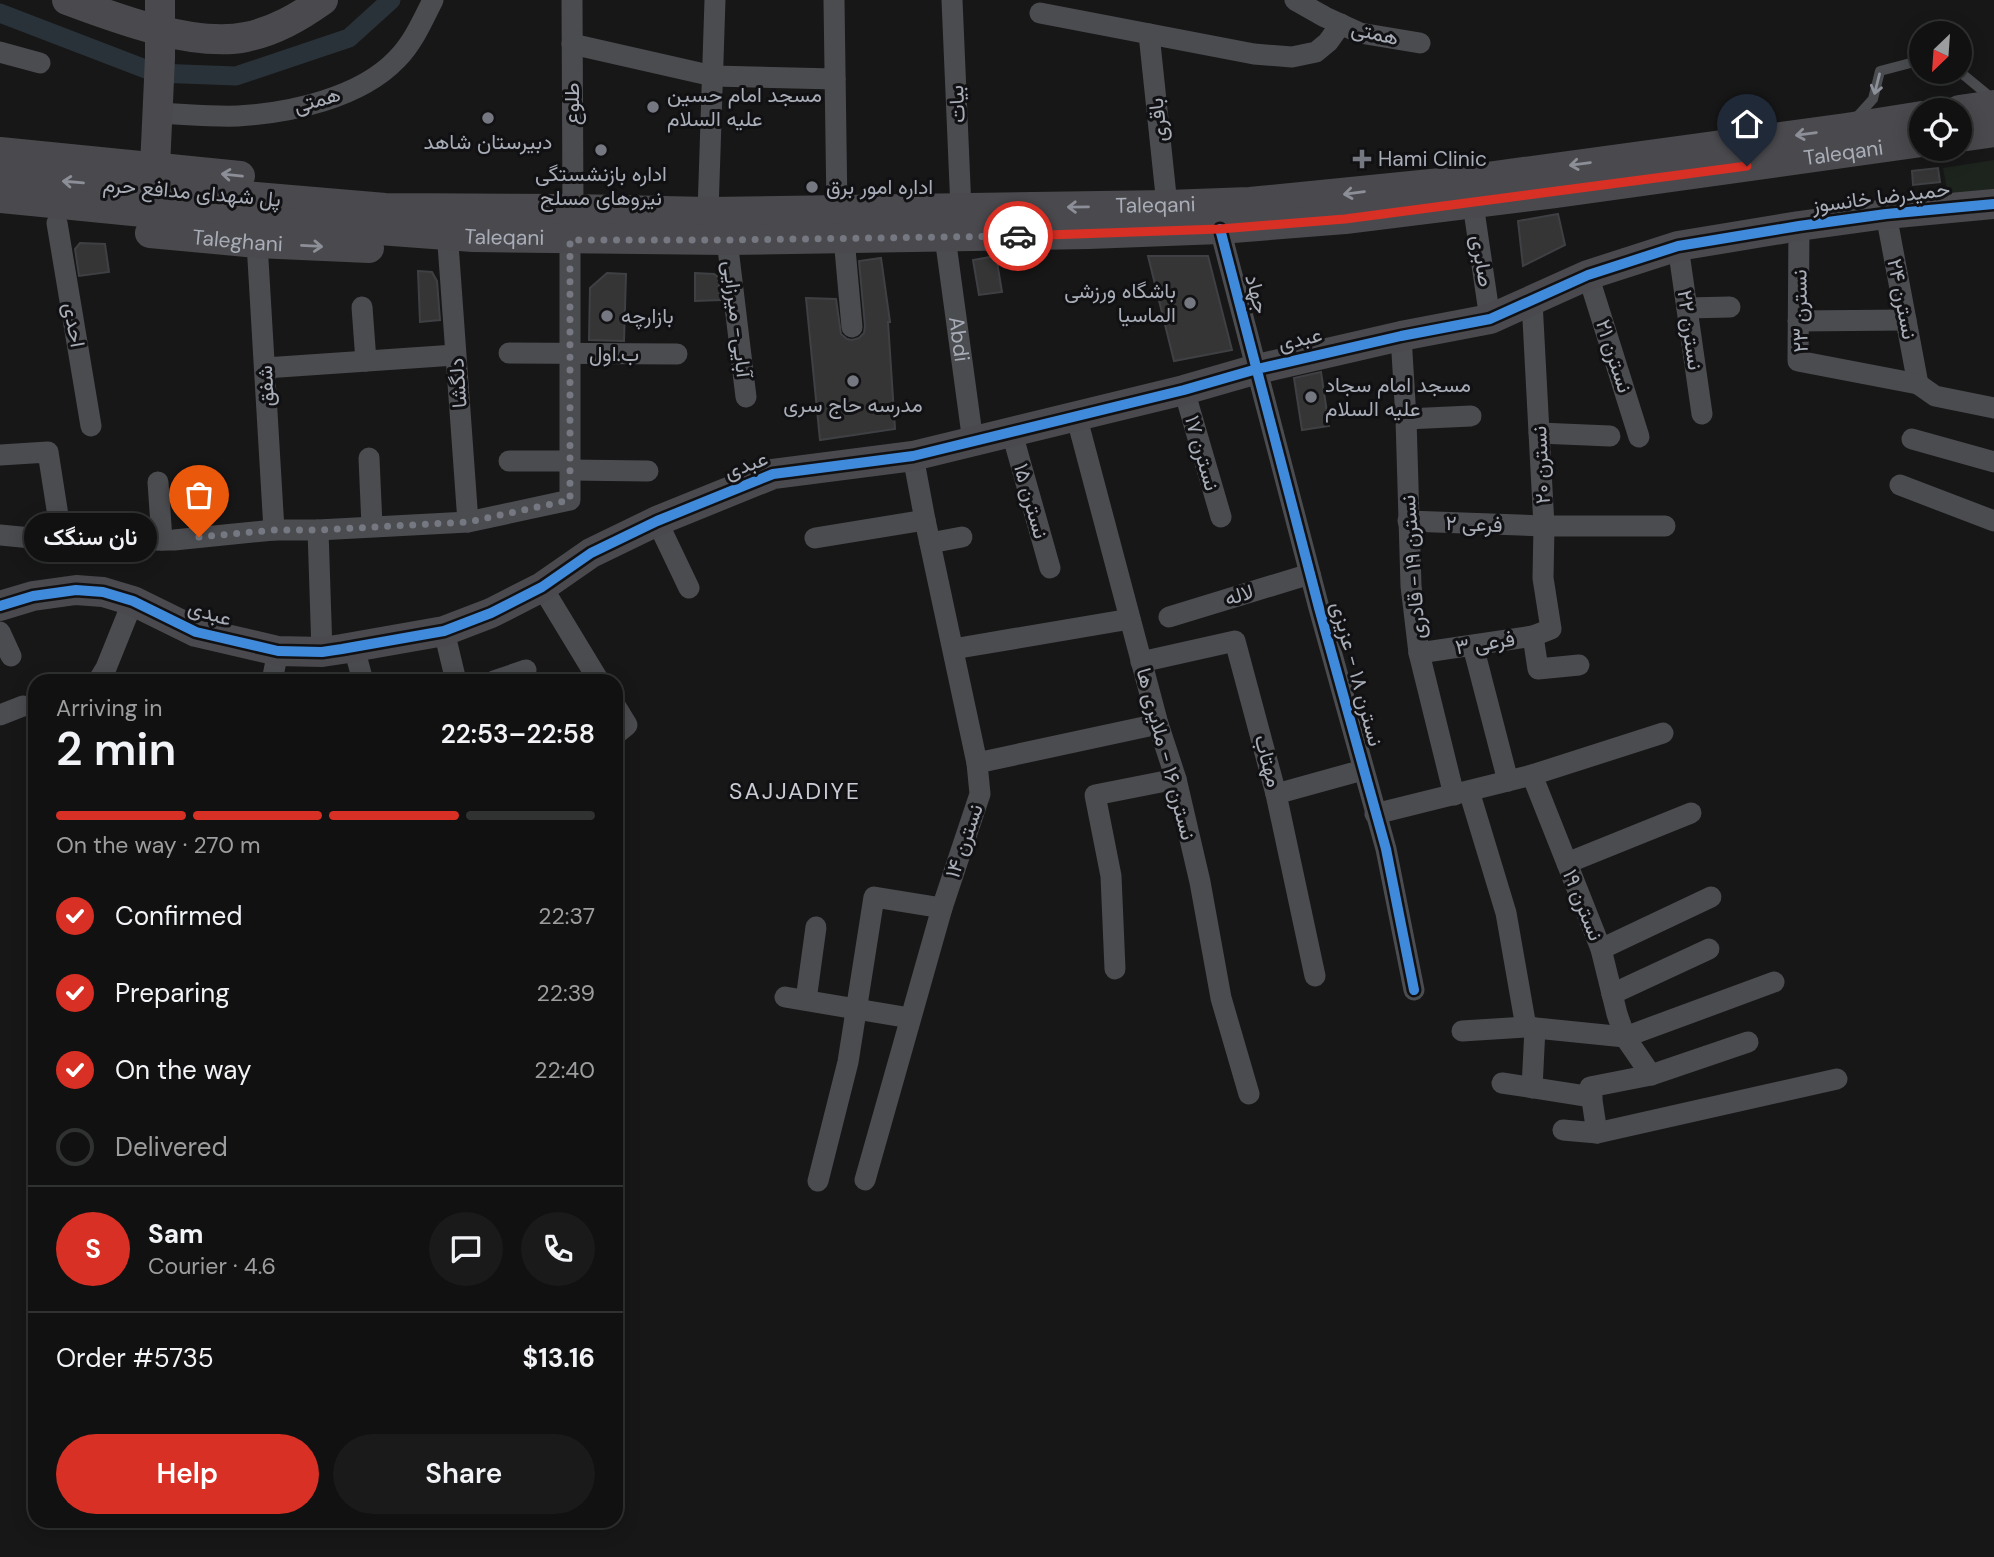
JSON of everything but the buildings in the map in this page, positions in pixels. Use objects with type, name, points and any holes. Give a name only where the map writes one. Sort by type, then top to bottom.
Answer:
[{"type":"main road","points":[[67,0],[160,44],[198,37],[244,38],[281,26],[311,4]]},
{"type":"main road","points":[[155,167],[160,0]]},
{"type":"main road","points":[[1972,107],[1994,102]]},
{"type":"main road","name":"Taleqani","points":[[384,219],[570,240],[727,240],[961,209],[1250,202],[1342,194],[1451,182],[1909,118]]},
{"type":"main road","points":[[1972,135],[1994,132]]},
{"type":"main road","name":"Taleqani","points":[[463,230],[573,209],[708,212],[944,237],[1220,229],[1345,219],[1473,204],[1909,144]]},
{"type":"main road","points":[[0,152],[390,190],[463,230]]},
{"type":"main road","name":"پل شهدای مدافع حرم","points":[[0,176],[384,219]]},
{"type":"main road","name":"پل شهدای مدافع حرم","points":[[0,198],[163,214],[384,219]]},
{"type":"main road","name":"حمیدرضا خانسوز","points":[[1532,301],[1588,275],[1678,246],[1886,214],[1994,204]]},
{"type":"main road","name":"Taleghani","points":[[0,217],[257,243],[353,248],[463,230]]},
{"type":"main road","name":"عبدی","points":[[0,606],[33,596],[76,590],[103,592],[133,601],[196,632],[278,651],[322,652],[444,631],[491,613],[542,587],[591,553],[657,521],[773,474],[913,456],[1184,390],[1257,369],[1490,319],[1532,301]]},
{"type":"street","name":"همتی","points":[[158,105],[237,116],[295,109],[347,92],[378,75],[397,60],[410,43],[433,0]]},
{"type":"street","name":"طلوع","points":[[572,0],[573,209]]},
{"type":"street","points":[[708,212],[715,0]]},
{"type":"street","points":[[834,0],[840,225],[852,327]]},
{"type":"street","name":"بیات","points":[[952,0],[961,209]]},
{"type":"street","name":"همتی","points":[[1295,0],[1360,33],[1420,43]]},
{"type":"street","points":[[1040,13],[1254,54],[1292,57],[1315,52],[1328,42],[1340,24]]},
{"type":"street","name":"باقری","points":[[1149,34],[1167,205]]},
{"type":"street","points":[[572,44],[713,76],[835,79]]},
{"type":"street","points":[[0,52],[40,63]]},
{"type":"street","name":"صابری","points":[[1473,204],[1490,319]]},
{"type":"street","name":"نسترن ۲۴","points":[[1886,214],[1918,384]]},
{"type":"street","name":"احدی","points":[[57,223],[92,426]]},
{"type":"street","name":"نسترن ۲۳","points":[[1799,226],[1798,361],[1918,384]]},
{"type":"street","name":"جهاد","points":[[1220,229],[1257,369]]},
{"type":"street","name":"دلگشا","points":[[463,230],[455,355],[468,522]]},
{"type":"street","name":"Abdi","points":[[944,237],[973,442]]},
{"type":"street","points":[[0,535],[62,541],[162,540],[274,530],[468,522],[570,500],[570,240]]},
{"type":"street","name":"آبایی- میرزایی","points":[[727,240],[747,397]]},
{"type":"street","name":"شفق","points":[[257,243],[274,530]]},
{"type":"street","name":"نسترن ۲۲","points":[[1678,246],[1702,414]]},
{"type":"street","name":"نسترن ۲۱","points":[[1588,275],[1639,437]]},
{"type":"street","name":"نسترن ۲۰","points":[[1532,301],[1544,526],[1542,632],[1538,669],[1579,665]]},
{"type":"street","points":[[362,307],[366,361]]},
{"type":"street","points":[[1687,308],[1730,307]]},
{"type":"street","points":[[1798,321],[1906,320]]},
{"type":"street","name":"نسترن ۱۹ - قادری","points":[[1401,336],[1411,586],[1419,653],[1462,793],[1506,914],[1530,1027],[1532,1087]]},
{"type":"street","name":"ب.اول","points":[[509,353],[677,354]]},
{"type":"street","points":[[265,368],[455,355]]},
{"type":"street","name":"نسترن ۱۸ - عزیزی","points":[[1257,369],[1386,849],[1414,990]]},
{"type":"street","points":[[1918,384],[1935,396],[1994,408]]},
{"type":"street","name":"نسترن ۱۷","points":[[1184,390],[1220,517]]},
{"type":"street","name":"نسترن ۱۶ - ملایری ها","points":[[1076,415],[1158,724],[1176,779],[1200,882],[1221,998],[1249,1094]]},
{"type":"street","points":[[1406,419],[1471,416]]},
{"type":"street","name":"نسترن ۱۵","points":[[1012,433],[1050,568]]},
{"type":"street","points":[[1539,433],[1610,436]]},
{"type":"street","points":[[1912,439],[1994,462]]},
{"type":"street","points":[[0,455],[48,452],[62,541]]},
{"type":"street","name":"نسترن ۱۴","points":[[865,1180],[942,908],[980,794],[976,763],[913,456]]},
{"type":"street","points":[[369,458],[372,526]]},
{"type":"street","points":[[509,461],[648,471]]},
{"type":"street","points":[[158,482],[162,540]]},
{"type":"street","points":[[1900,485],[1994,521]]},
{"type":"street","points":[[815,538],[925,520]]},
{"type":"street","points":[[657,521],[690,588]]},
{"type":"street","name":"فرعی ۲","points":[[1408,522],[1665,526]]},
{"type":"street","points":[[318,530],[322,652]]},
{"type":"street","points":[[930,543],[962,537]]},
{"type":"street","name":"لاله","points":[[1169,617],[1310,574]]},
{"type":"street","points":[[542,587],[595,674]]},
{"type":"street","points":[[102,674],[133,601]]},
{"type":"street","points":[[953,649],[1130,619]]},
{"type":"street","points":[[444,631],[454,674]]},
{"type":"street","points":[[0,632],[11,656]]},
{"type":"street","name":"فرعی ۳","points":[[1419,653],[1473,646],[1542,632]]},
{"type":"street","name":"مهتاب","points":[[1141,662],[1235,641],[1276,794],[1315,976]]},
{"type":"street","points":[[1473,646],[1508,781]]},
{"type":"street","points":[[354,648],[361,674]]},
{"type":"street","points":[[273,674],[278,651]]},
{"type":"street","points":[[514,674],[526,670]]},
{"type":"street","points":[[0,715],[23,706]]},
{"type":"street","points":[[976,763],[1158,724]]},
{"type":"street","points":[[1375,814],[1532,775],[1663,733]]},
{"type":"street","points":[[1276,794],[1363,771]]},
{"type":"street","name":"نسترن ۱۹","points":[[1532,775],[1601,949],[1625,1037],[1651,1074]]},
{"type":"street","points":[[1115,969],[1111,876],[1095,795],[1176,779]]},
{"type":"street","points":[[1567,863],[1691,813]]},
{"type":"street","points":[[818,1181],[848,1062],[874,897],[942,908]]},
{"type":"street","points":[[1601,949],[1712,897]]},
{"type":"street","points":[[816,927],[795,998],[910,1018]]},
{"type":"street","points":[[1612,994],[1709,948]]},
{"type":"street","points":[[1462,1031],[1530,1027],[1625,1037],[1774,982]]},
{"type":"street","name":"نسترن ۱۹","points":[[1620,1081],[1625,1037]]},
{"type":"street","points":[[1597,1133],[1590,1087],[1651,1074],[1748,1042]]},
{"type":"street","points":[[1563,1130],[1597,1133],[1837,1079]]},
{"type":"street","points":[[1503,1083],[1592,1097]]},
{"type":"lane","points":[[1846,128],[1873,99],[1880,71],[1909,63]]},
{"type":"lane","points":[[1972,83],[1994,102]]},
{"type":"shaded area","points":[[1994,160],[1994,189],[1948,195],[1943,168]]},
{"type":"waterway","points":[[0,13],[156,73],[236,76],[349,38],[391,0]]},
{"type":"cycle path","points":[[0,606],[33,596],[76,590],[103,592],[133,601],[196,632],[278,651],[322,652],[444,631],[491,613],[542,587],[591,553],[657,521],[773,474],[913,456],[1184,390],[1257,369],[1490,319],[1588,275],[1678,246],[1886,214],[1994,204]]},
{"type":"cycle path","points":[[1220,229],[1319,608],[1386,849],[1414,990]]},
{"type":"way so far","points":[[199,537],[274,530],[468,522],[570,500],[570,240],[1018,236]]},
{"type":"place","name":"مسجد امام حسین علیه السلام","points":[[653,107]]},
{"type":"place","name":"دبیرستان شاهد","points":[[488,118]]},
{"type":"place","name":"اداره بازنشستگی نیروهای مسلح","points":[[601,150]]},
{"type":"place","name":"Hami Clinic","points":[[1362,159]]},
{"type":"place","name":"اداره امور برق","points":[[812,187]]},
{"type":"place","name":"باشگاه ورزشی الماسیا","points":[[1190,303]]},
{"type":"place","name":"بازارچه","points":[[607,316]]},
{"type":"place","name":"مدرسه حاج سری","points":[[853,381]]},
{"type":"place","name":"مسجد امام سجاد علیه السلام","points":[[1311,397]]},
{"type":"place","name":"نان سنگک","points":[[199,537]]},
{"type":"district","name":"SAJJADIYE","points":[[795,791]]},
{"type":"route","points":[[1018,236],[1220,229],[1345,219],[1747,166]]}]
